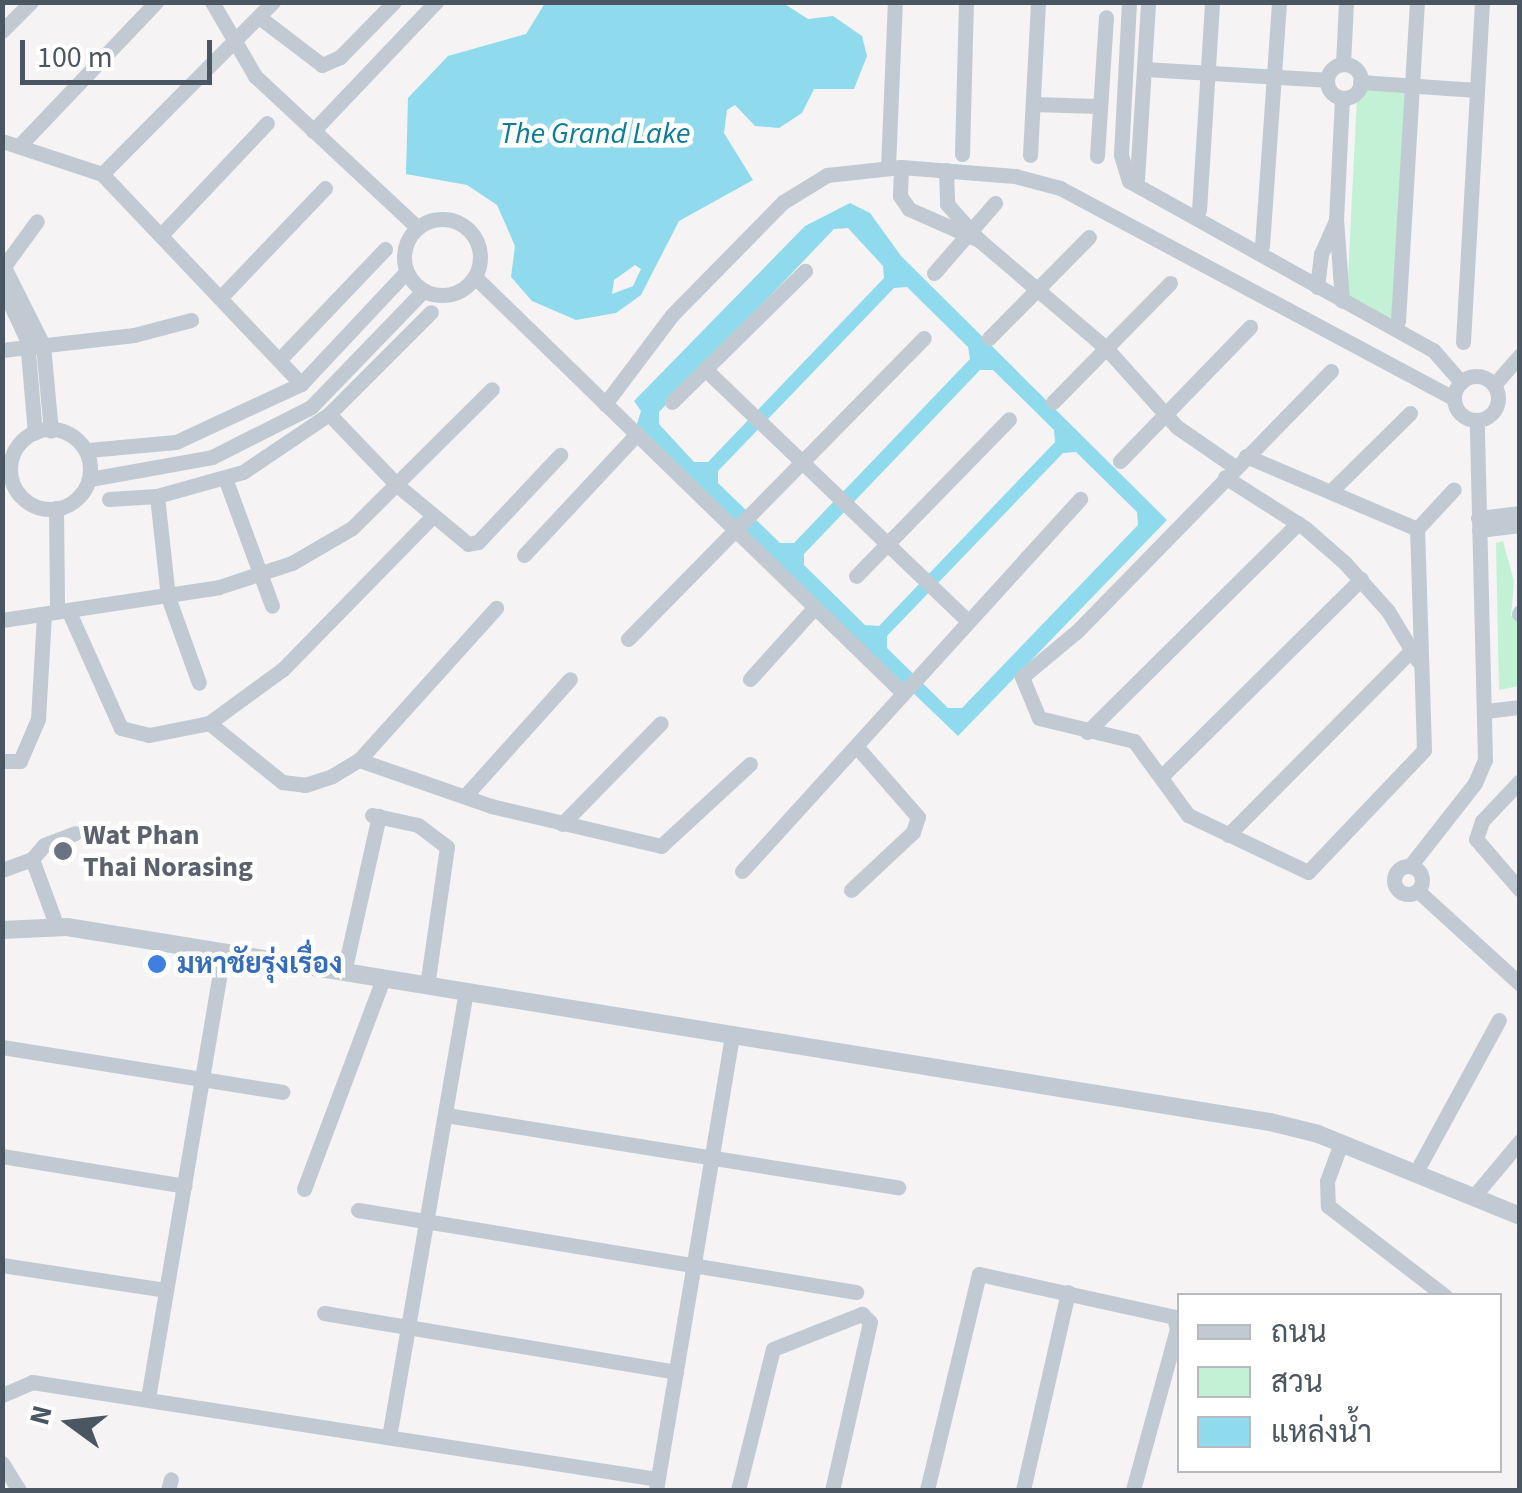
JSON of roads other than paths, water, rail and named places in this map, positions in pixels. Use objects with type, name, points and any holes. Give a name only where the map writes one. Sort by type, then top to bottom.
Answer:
[{"type":"street","points":[[2,31],[31,2]]},
{"type":"street","points":[[156,2],[10,144],[102,174],[301,384]]},
{"type":"street","points":[[212,2],[255,76],[417,227]]},
{"type":"street","points":[[102,174],[273,2]]},
{"type":"street","points":[[259,17],[322,65],[340,58],[394,2]]},
{"type":"street","points":[[314,131],[436,2]]},
{"type":"street","points":[[896,2],[894,167],[900,196],[909,209],[973,236]]},
{"type":"street","points":[[962,154],[966,2]]},
{"type":"street","points":[[1030,155],[1038,2]]},
{"type":"street","points":[[1129,2],[1124,176],[1433,350],[1461,382]]},
{"type":"street","points":[[1138,178],[1148,2]]},
{"type":"street","points":[[1199,210],[1212,2]]},
{"type":"street","points":[[1262,246],[1278,2]]},
{"type":"street","points":[[1327,80],[1343,64],[1346,2]]},
{"type":"street","points":[[1398,322],[1417,2]]},
{"type":"street","points":[[1463,342],[1482,2]]},
{"type":"street","points":[[1097,156],[1106,17]]},
{"type":"street","points":[[1343,64],[1358,71],[1360,82]]},
{"type":"street","points":[[1144,69],[1327,80],[1342,98],[1336,219],[1342,301]]},
{"type":"street","points":[[1342,98],[1360,82],[1477,90]]},
{"type":"street","points":[[1033,104],[1099,106]]},
{"type":"street","points":[[161,235],[267,124]]},
{"type":"street","points":[[604,404],[672,315],[784,202],[828,175],[894,167],[946,170],[1060,188],[1454,398]]},
{"type":"street","points":[[946,170],[947,204],[973,236],[1039,288],[1107,350],[1164,414],[1235,467],[1361,579],[1416,657]]},
{"type":"street","points":[[220,298],[325,188]]},
{"type":"street","points":[[934,273],[973,236],[995,203]]},
{"type":"street","points":[[444,219],[466,228],[480,249],[475,278],[448,296],[423,291],[406,272],[405,247],[417,227],[444,219]]},
{"type":"street","points":[[1317,287],[1321,254],[1336,219]]},
{"type":"street","points":[[37,221],[4,266],[36,347],[43,432]]},
{"type":"street","points":[[989,338],[1089,236]]},
{"type":"street","points":[[280,359],[384,249]]},
{"type":"street","points":[[672,402],[805,270]]},
{"type":"street","points":[[406,272],[301,384],[176,442],[88,450],[43,432],[18,443],[6,463],[7,485],[32,504],[56,508],[70,502],[90,478],[212,457],[312,407],[423,291]]},
{"type":"street","points":[[475,278],[902,690]]},
{"type":"street","points":[[1053,402],[1170,283]]},
{"type":"street","points":[[2,286],[36,347]]},
{"type":"street","points":[[109,499],[156,496],[226,478],[330,414],[431,312]]},
{"type":"street","points":[[2,350],[134,335],[191,320]]},
{"type":"street","points":[[1120,461],[1250,327]]},
{"type":"street","points":[[628,638],[734,525],[924,338]]},
{"type":"street","points":[[1477,421],[1494,411],[1494,385],[1520,356]]},
{"type":"street","points":[[705,369],[966,618]]},
{"type":"street","points":[[1331,371],[1076,632],[1022,677],[1040,718],[1134,741],[1183,810],[1296,870],[1313,868],[1422,756],[1416,657],[1417,530],[1454,489]]},
{"type":"street","points":[[1477,421],[1458,412],[1454,398],[1461,382],[1478,376],[1494,385]]},
{"type":"street","points":[[2,620],[168,597],[263,573],[352,528],[492,390]]},
{"type":"street","points":[[1331,491],[1410,413]]},
{"type":"street","points":[[330,414],[397,485],[468,544],[478,542],[560,455]]},
{"type":"street","points":[[856,576],[884,542],[1009,419]]},
{"type":"street","points":[[1477,421],[1487,744],[1476,783],[1410,866],[1398,870],[1394,882],[1402,893],[1418,891],[1520,984]]},
{"type":"street","points":[[524,556],[636,434]]},
{"type":"street","points":[[88,450],[90,478]]},
{"type":"street","points":[[1235,467],[1331,491],[1417,530]]},
{"type":"street","points":[[226,478],[272,606]]},
{"type":"street","points":[[156,496],[168,597],[199,683]]},
{"type":"street","points":[[742,871],[966,618],[1080,499]]},
{"type":"street","points":[[2,761],[20,761],[38,719],[57,612],[56,508]]},
{"type":"street","points":[[1479,524],[1520,513]]},
{"type":"street","points":[[57,612],[122,728],[149,735],[208,723],[283,669],[432,517]]},
{"type":"street","points":[[1087,732],[1298,523]]},
{"type":"street","points":[[1479,524],[1520,525]]},
{"type":"street","points":[[1162,776],[1361,579]]},
{"type":"street","points":[[208,723],[293,785],[359,760],[496,608]]},
{"type":"street","points":[[750,680],[814,608]]},
{"type":"street","points":[[1228,835],[1416,657]]},
{"type":"street","points":[[465,796],[570,679]]},
{"type":"street","points":[[1486,710],[1520,707]]},
{"type":"street","points":[[562,824],[660,723]]},
{"type":"street","points":[[851,890],[912,832],[918,817],[856,746]]},
{"type":"street","points":[[359,760],[562,824],[669,844],[750,764]]},
{"type":"street","points":[[1520,781],[1482,821],[1476,839],[1520,890]]},
{"type":"street","points":[[344,972],[376,816],[418,825],[448,846],[427,986]]},
{"type":"street","points":[[2,870],[32,859],[44,845],[76,833]]},
{"type":"street","points":[[32,859],[57,927]]},
{"type":"street","points":[[1410,866],[1422,876],[1418,891]]},
{"type":"street","points":[[2,930],[57,927],[1259,1120],[1341,1143],[1520,1216]]},
{"type":"street","points":[[148,1398],[223,953]]},
{"type":"street","points":[[304,1189],[384,979]]},
{"type":"street","points":[[390,1437],[466,992]]},
{"type":"street","points":[[1416,1172],[1499,1020]]},
{"type":"street","points":[[2,1395],[32,1382],[390,1437],[657,1485],[732,1035]]},
{"type":"street","points":[[2,1048],[282,1092]]},
{"type":"street","points":[[446,1115],[898,1186]]},
{"type":"street","points":[[1474,1196],[1520,1141]]},
{"type":"street","points":[[1341,1143],[1327,1181],[1328,1206],[1440,1293]]},
{"type":"street","points":[[2,1156],[186,1186]]},
{"type":"street","points":[[358,1210],[856,1292]]},
{"type":"street","points":[[2,1266],[165,1290]]},
{"type":"street","points":[[927,1490],[974,1278],[1068,1292],[1170,1314],[1176,1322],[1133,1490]]},
{"type":"street","points":[[1022,1490],[1068,1292]]},
{"type":"street","points":[[324,1313],[676,1372]]},
{"type":"street","points":[[738,1490],[773,1349],[862,1314],[870,1322],[832,1490]]},
{"type":"street","points":[[2,1463],[19,1490]]},
{"type":"water","name":"The Grand Lake","points":[[545,3],[783,3],[808,19],[833,16],[862,36],[867,56],[854,89],[814,89],[802,113],[779,128],[755,126],[735,105],[727,110],[724,133],[753,180],[679,221],[641,295],[616,313],[576,320],[532,301],[511,277],[515,246],[497,205],[467,185],[406,174],[408,98],[448,56],[526,34]],"holes":[[[635,265],[641,269],[633,286],[612,294],[614,280]]]},
{"type":"water","points":[[850,203],[870,213],[901,256],[1167,520],[958,736],[636,427],[641,411],[634,401],[805,226]],"holes":[[[848,228],[883,266],[884,278],[708,462],[694,462],[659,424],[659,412],[834,229]],[[907,287],[968,347],[970,359],[794,543],[780,543],[718,483],[718,471],[894,288]],[[980,370],[993,370],[1054,430],[1055,442],[879,626],[865,625],[804,565],[804,554]],[[1076,452],[1137,512],[1138,525],[962,708],[948,708],[887,648],[887,636],[1063,453]]]},
{"type":"place","name":"Wat Phan Thai Norasing","points":[[63,851]]},
{"type":"place","name":"มหาชัยรุ่งเรื่อง","points":[[157,964]]}]
